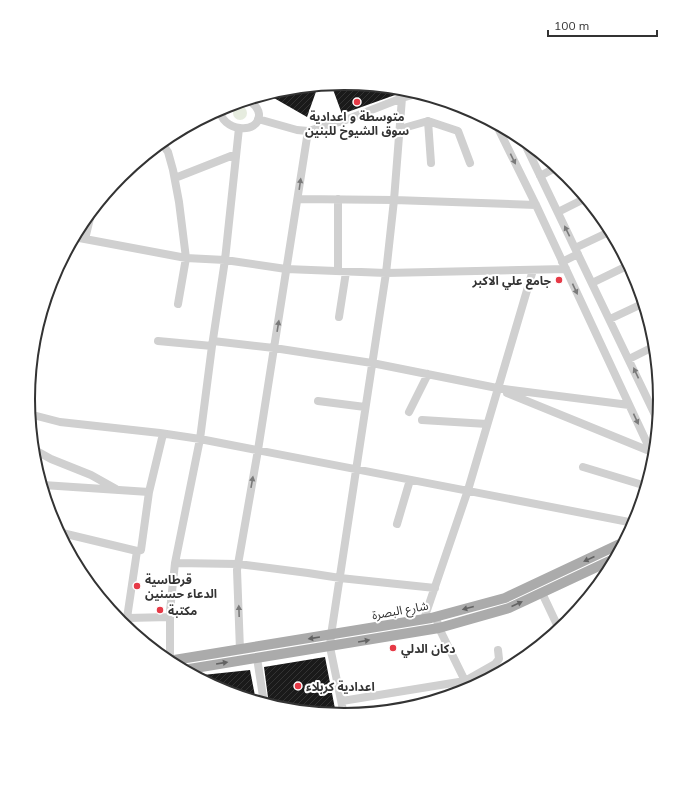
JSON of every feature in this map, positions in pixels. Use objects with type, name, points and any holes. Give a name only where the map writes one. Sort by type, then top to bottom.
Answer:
[{"type":"main road","name":"شارع البصرة","points":[[178,660],[436,617],[505,598],[616,546]]},
{"type":"main road","name":"شارع البصرة","points":[[193,669],[439,628],[509,608],[542,594],[606,563]]},
{"type":"street","points":[[258,119],[297,130],[308,131],[343,121],[407,97]]},
{"type":"street","points":[[343,708],[330,647],[331,635],[386,273],[394,200],[402,98]]},
{"type":"street","points":[[222,116],[226,122],[239,128],[250,127],[254,125],[258,119],[257,108],[253,104]]},
{"type":"street","points":[[400,129],[428,121],[458,131],[470,163]]},
{"type":"street","points":[[428,121],[431,163]]},
{"type":"street","points":[[169,654],[170,617],[175,562],[200,439],[212,343],[225,260],[239,128]]},
{"type":"street","points":[[240,650],[237,570],[258,450],[308,131]]},
{"type":"street","points":[[500,132],[536,205],[649,446]]},
{"type":"street","points":[[165,147],[168,152],[175,178],[186,258],[178,304]]},
{"type":"street","points":[[528,151],[652,409]]},
{"type":"street","points":[[175,178],[236,154]]},
{"type":"street","points":[[540,176],[551,170]]},
{"type":"street","points":[[298,198],[536,205]]},
{"type":"street","points":[[338,199],[342,272],[339,318]]},
{"type":"street","points":[[558,212],[581,201]]},
{"type":"street","points":[[85,239],[88,225]]},
{"type":"street","points":[[80,238],[186,258],[225,260],[286,269],[386,273],[533,270],[564,266],[577,251],[605,234]]},
{"type":"street","points":[[592,283],[623,268]]},
{"type":"street","points":[[424,620],[468,490],[533,270]]},
{"type":"street","points":[[610,320],[639,306]]},
{"type":"street","points":[[158,341],[212,343],[274,348],[372,363],[497,388],[629,405]]},
{"type":"street","points":[[629,359],[649,349]]},
{"type":"street","points":[[409,412],[428,374]]},
{"type":"street","points":[[497,388],[648,453]]},
{"type":"street","points":[[318,401],[365,407]]},
{"type":"street","points":[[36,416],[60,422],[200,439],[627,522]]},
{"type":"street","points":[[422,420],[487,424]]},
{"type":"street","points":[[66,534],[137,551],[141,550],[149,492],[163,434]]},
{"type":"street","points":[[40,453],[51,459],[91,475],[119,491]]},
{"type":"street","points":[[583,467],[641,484]]},
{"type":"street","points":[[397,524],[410,480]]},
{"type":"street","points":[[48,485],[149,492]]},
{"type":"street","points":[[137,551],[127,618],[170,617]]},
{"type":"street","points":[[175,562],[238,564],[308,572],[340,578],[435,588]]},
{"type":"street","points":[[542,594],[556,623]]},
{"type":"street","points":[[436,617],[439,628],[465,681]]},
{"type":"street","points":[[342,701],[465,681],[495,664],[499,658],[498,650]]},
{"type":"street","points":[[257,658],[263,697]]},
{"type":"shaded area","points":[[243,107],[247,113],[245,118],[240,120],[235,118],[234,111]]},
{"type":"building","name":"متوسطة و اعدادية سوق الشيوخ للبنين","points":[[333,91],[364,91],[396,95],[342,114]]},
{"type":"building","points":[[316,92],[307,117],[275,98]]},
{"type":"building","name":"اعدادية كربلاء","points":[[325,657],[335,708],[304,705],[268,698],[264,667]]},
{"type":"building","points":[[250,670],[255,695],[245,692],[205,675]]},
{"type":"place","name":"متوسطة و اعدادية سوق الشيوخ للبنين","points":[[357,102]]},
{"type":"place","name":"جامع علي الاكبر","points":[[559,280]]},
{"type":"place","name":"قرطاسية الدعاء حسنين","points":[[137,586]]},
{"type":"place","name":"مكتبة","points":[[160,610]]},
{"type":"place","name":"دكان الدلي","points":[[393,648]]},
{"type":"place","name":"اعدادية كربلاء","points":[[298,686]]}]
